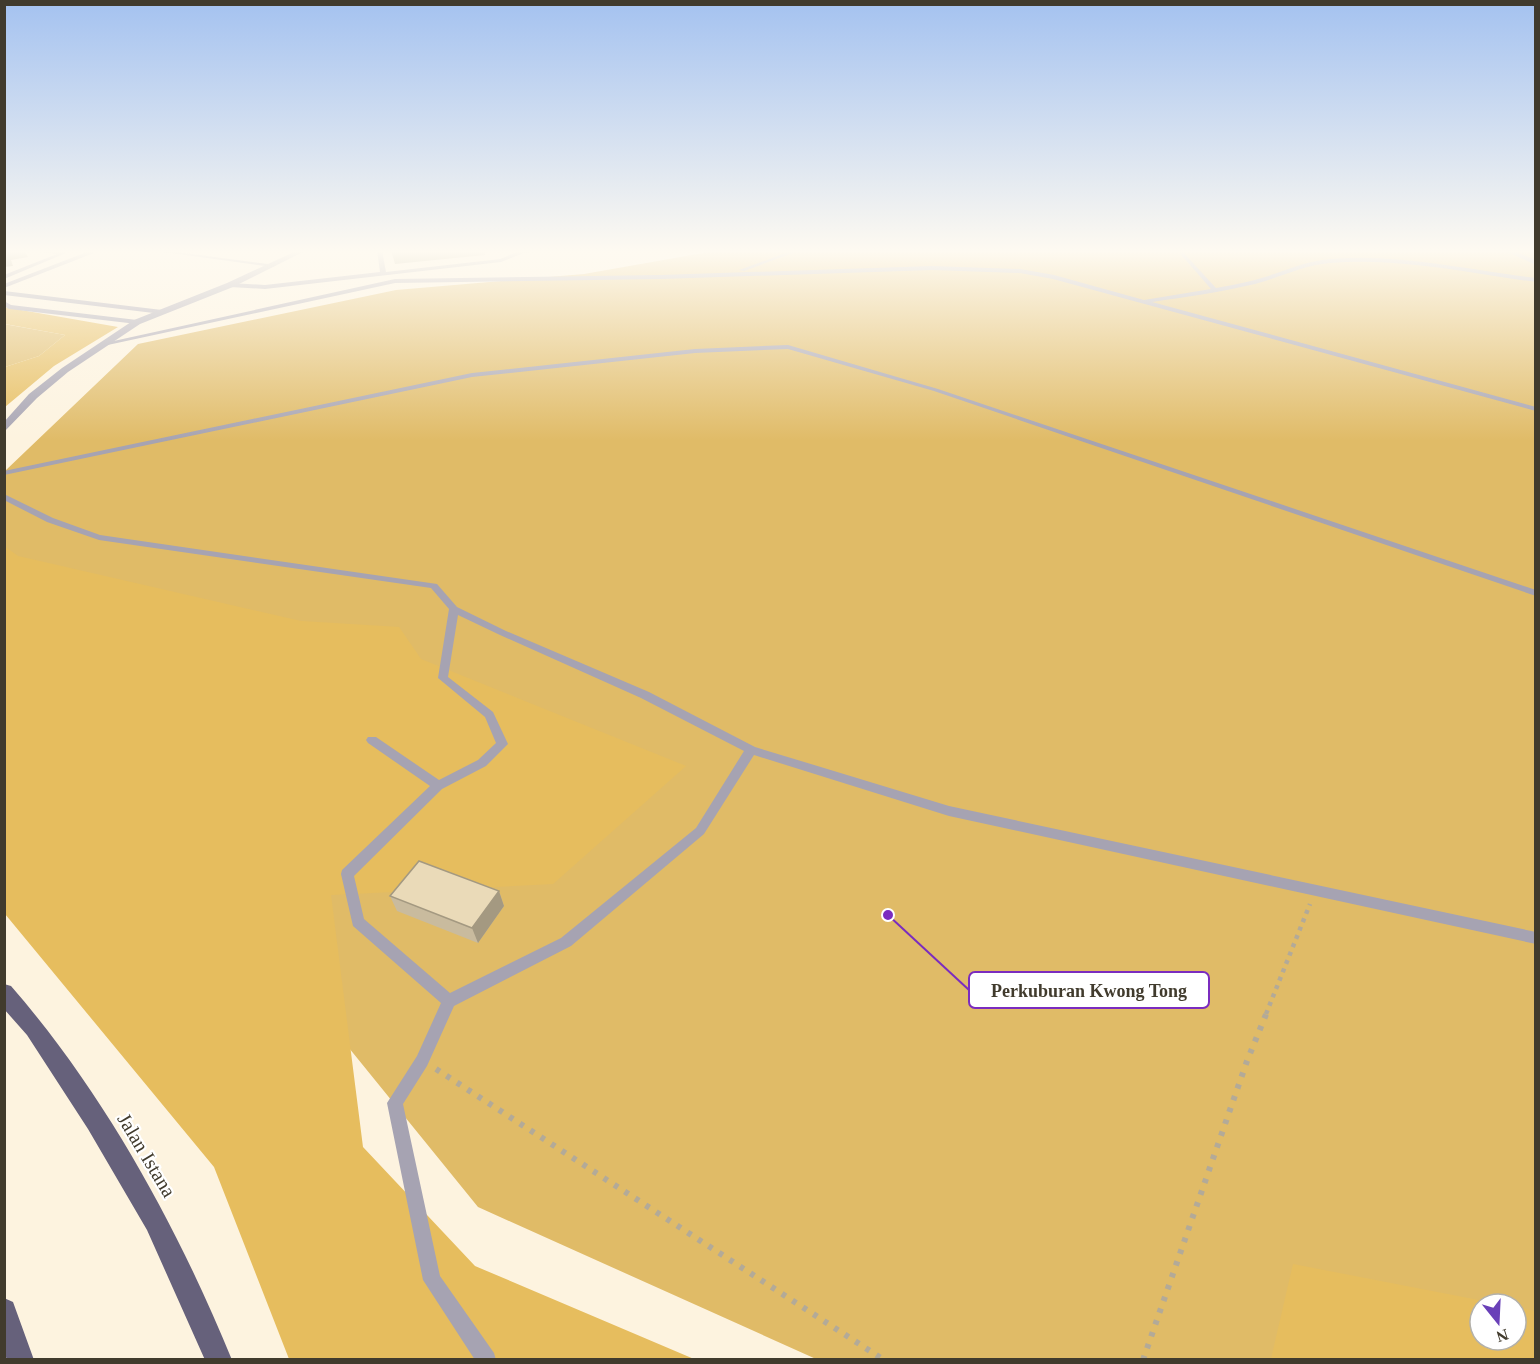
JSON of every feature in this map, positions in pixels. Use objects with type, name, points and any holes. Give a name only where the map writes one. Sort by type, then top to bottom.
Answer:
[{"type":"main road","name":"Jalan Istana","points":[[4,993],[34,1028],[96,1121],[156,1221],[219,1359]]},
{"type":"main road","points":[[4,1003],[34,1028]]},
{"type":"main road","points":[[4,1311],[21,1359]]},
{"type":"street","points":[[4,429],[33,396],[65,370],[137,322],[158,314]]},
{"type":"lane","points":[[66,314],[137,322]]},
{"type":"lane","points":[[103,345],[246,314]]},
{"type":"lane","points":[[1188,314],[1536,409]]},
{"type":"lane","points":[[4,473],[472,375],[695,351],[788,347],[936,390],[1536,593]]},
{"type":"lane","points":[[4,496],[24,509],[58,525],[99,537],[434,586],[454,609],[503,633],[645,694],[751,750],[949,811],[1536,938]]},
{"type":"lane","points":[[448,1001],[358,922],[347,874],[438,786],[482,763],[502,744],[489,715],[443,678],[454,609]]},
{"type":"lane","points":[[372,740],[438,786]]},
{"type":"lane","points":[[487,1359],[432,1280],[395,1103],[422,1061],[448,1001],[566,942],[699,831],[751,750]]},
{"type":"path","points":[[1143,1359],[1247,1061],[1316,891]]},
{"type":"path","points":[[422,1061],[884,1359]]},
{"type":"shaded area","points":[[4,314],[42,314],[118,327],[54,366],[5,407],[5,367],[39,356],[65,335],[5,324]]},
{"type":"shaded area","points":[[283,314],[1535,314],[1535,1359],[816,1359],[478,1207],[5,624],[5,471],[138,344]]},
{"type":"shaded area","points":[[4,324],[65,335],[39,356],[5,367]]},
{"type":"shaded area","points":[[4,546],[18,556],[301,621],[399,627],[421,659],[686,766],[553,884],[331,895],[363,1147],[475,1266],[694,1359],[289,1359],[214,1167],[5,914]]},
{"type":"shaded area","points":[[1293,1264],[1468,1298],[1468,1352],[1528,1352],[1528,1310],[1535,1311],[1535,1359],[1271,1359]]},
{"type":"building","points":[[419,861],[499,891],[472,928],[390,896]]},
{"type":"place","name":"Perkuburan Kwong Tong","points":[[888,915]]}]
